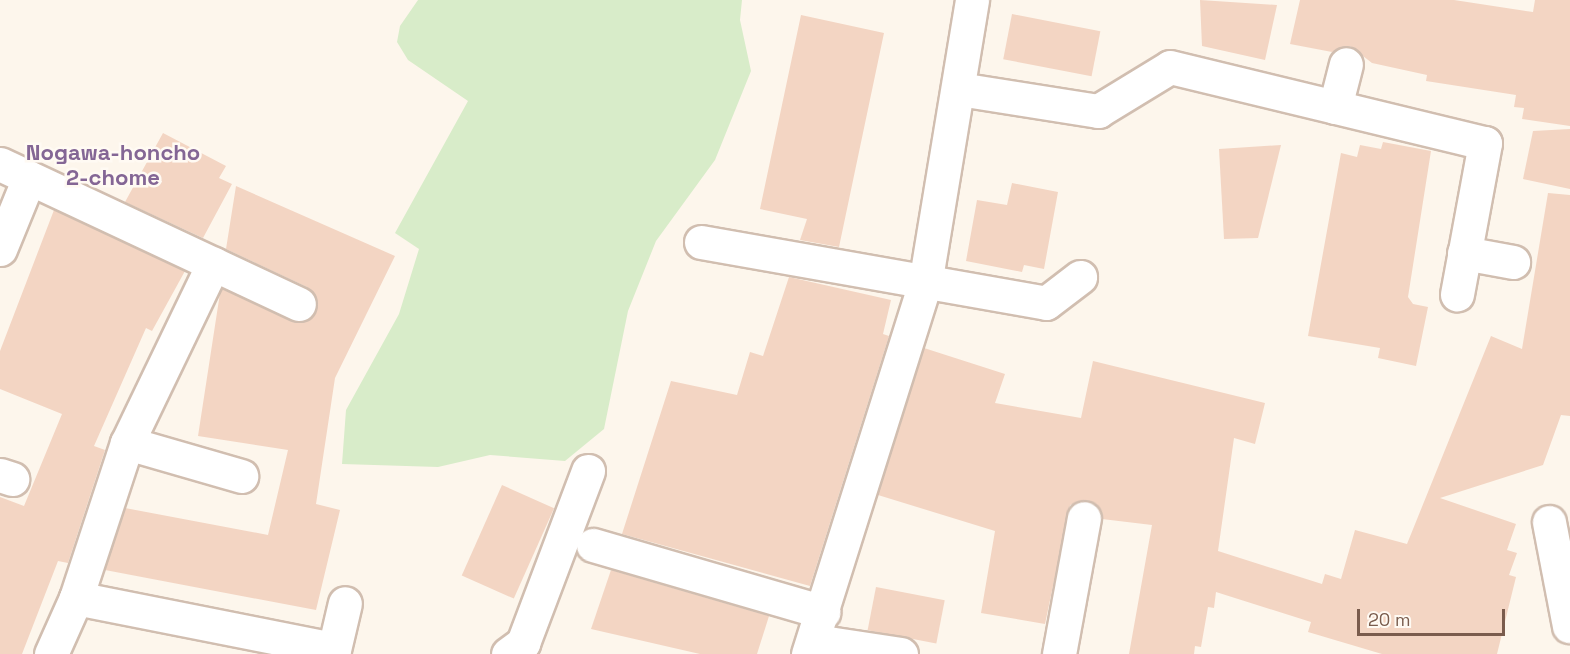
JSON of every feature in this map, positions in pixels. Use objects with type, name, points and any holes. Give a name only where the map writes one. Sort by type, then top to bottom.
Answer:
[{"type":"street","points":[[815,636],[925,284],[972,0]]},
{"type":"street","points":[[1335,107],[1346,64]]},
{"type":"street","points":[[959,89],[1098,111],[1170,67],[1485,143],[1457,294]]},
{"type":"street","points":[[0,249],[14,171],[298,304]]},
{"type":"street","points":[[701,242],[925,284],[1046,303],[1080,277]]},
{"type":"street","points":[[1464,253],[1513,262]]},
{"type":"street","points":[[51,654],[76,598],[127,443],[213,264]]},
{"type":"street","points":[[127,443],[241,476]]},
{"type":"street","points":[[508,654],[523,643],[588,471]]},
{"type":"street","points":[[1059,654],[1084,518]]},
{"type":"street","points":[[1549,522],[1567,635]]},
{"type":"street","points":[[593,545],[815,636],[901,654]]},
{"type":"street","points":[[76,598],[333,651],[345,603]]},
{"type":"green space","points":[[418,0],[742,0],[740,20],[751,71],[715,160],[656,241],[628,311],[604,429],[565,461],[490,455],[438,467],[342,464],[346,410],[399,314],[419,249],[395,233],[468,101],[408,60],[397,42],[400,26]]},
{"type":"building","points":[[1200,0],[1277,5],[1265,60],[1202,46]]},
{"type":"building","points":[[1300,0],[1454,0],[1533,12],[1535,0],[1570,0],[1570,126],[1522,119],[1524,108],[1514,107],[1516,95],[1426,81],[1427,75],[1372,63],[1350,46],[1332,52],[1290,44]]},
{"type":"building","points":[[1012,14],[1100,31],[1092,76],[1003,59]]},
{"type":"building","points":[[801,15],[884,33],[839,247],[800,240],[807,219],[760,209]]},
{"type":"building","points":[[1570,129],[1570,189],[1523,179],[1533,131]]},
{"type":"building","points":[[163,133],[226,166],[219,178],[232,184],[203,238],[125,202]]},
{"type":"building","points":[[1383,142],[1431,151],[1408,297],[1413,304],[1428,307],[1416,366],[1378,358],[1380,348],[1308,336],[1341,153],[1357,157],[1360,145],[1381,149]]},
{"type":"building","points":[[1281,145],[1258,238],[1224,239],[1219,149]]},
{"type":"building","points":[[1012,183],[1058,192],[1044,269],[1024,265],[1022,272],[966,261],[977,200],[1007,205]]},
{"type":"building","points":[[236,186],[395,256],[335,378],[316,504],[340,510],[316,610],[105,570],[125,508],[268,535],[288,450],[198,436],[220,293],[222,289],[300,323],[310,319],[318,302],[307,287],[226,249]]},
{"type":"building","points":[[1548,193],[1570,195],[1570,416],[1561,415],[1543,465],[1440,498],[1516,524],[1507,550],[1517,553],[1509,575],[1516,577],[1497,654],[1382,654],[1308,632],[1311,622],[1216,592],[1214,608],[1208,607],[1201,647],[1195,646],[1194,654],[1129,654],[1152,525],[1102,519],[1088,500],[1070,505],[1045,624],[981,613],[995,531],[878,495],[924,348],[1005,374],[995,403],[1081,418],[1093,361],[1265,403],[1255,444],[1234,438],[1218,551],[1322,584],[1325,574],[1341,579],[1355,530],[1407,544],[1491,336],[1522,349]]},
{"type":"building","points":[[54,210],[185,271],[152,331],[146,328],[94,446],[105,450],[68,563],[58,561],[22,654],[0,654],[0,497],[24,506],[62,414],[0,389],[0,351]]},
{"type":"building","points":[[789,277],[891,300],[883,334],[889,336],[810,586],[622,534],[671,381],[737,395],[750,352],[763,356]]},
{"type":"building","points":[[502,485],[554,508],[514,599],[462,575]]},
{"type":"building","points":[[611,570],[769,616],[757,654],[700,654],[591,629]]},
{"type":"building","points":[[876,587],[945,600],[936,644],[868,630]]},
{"type":"district","name":"Nogawa-honcho 2-chome","points":[[113,164]]}]
